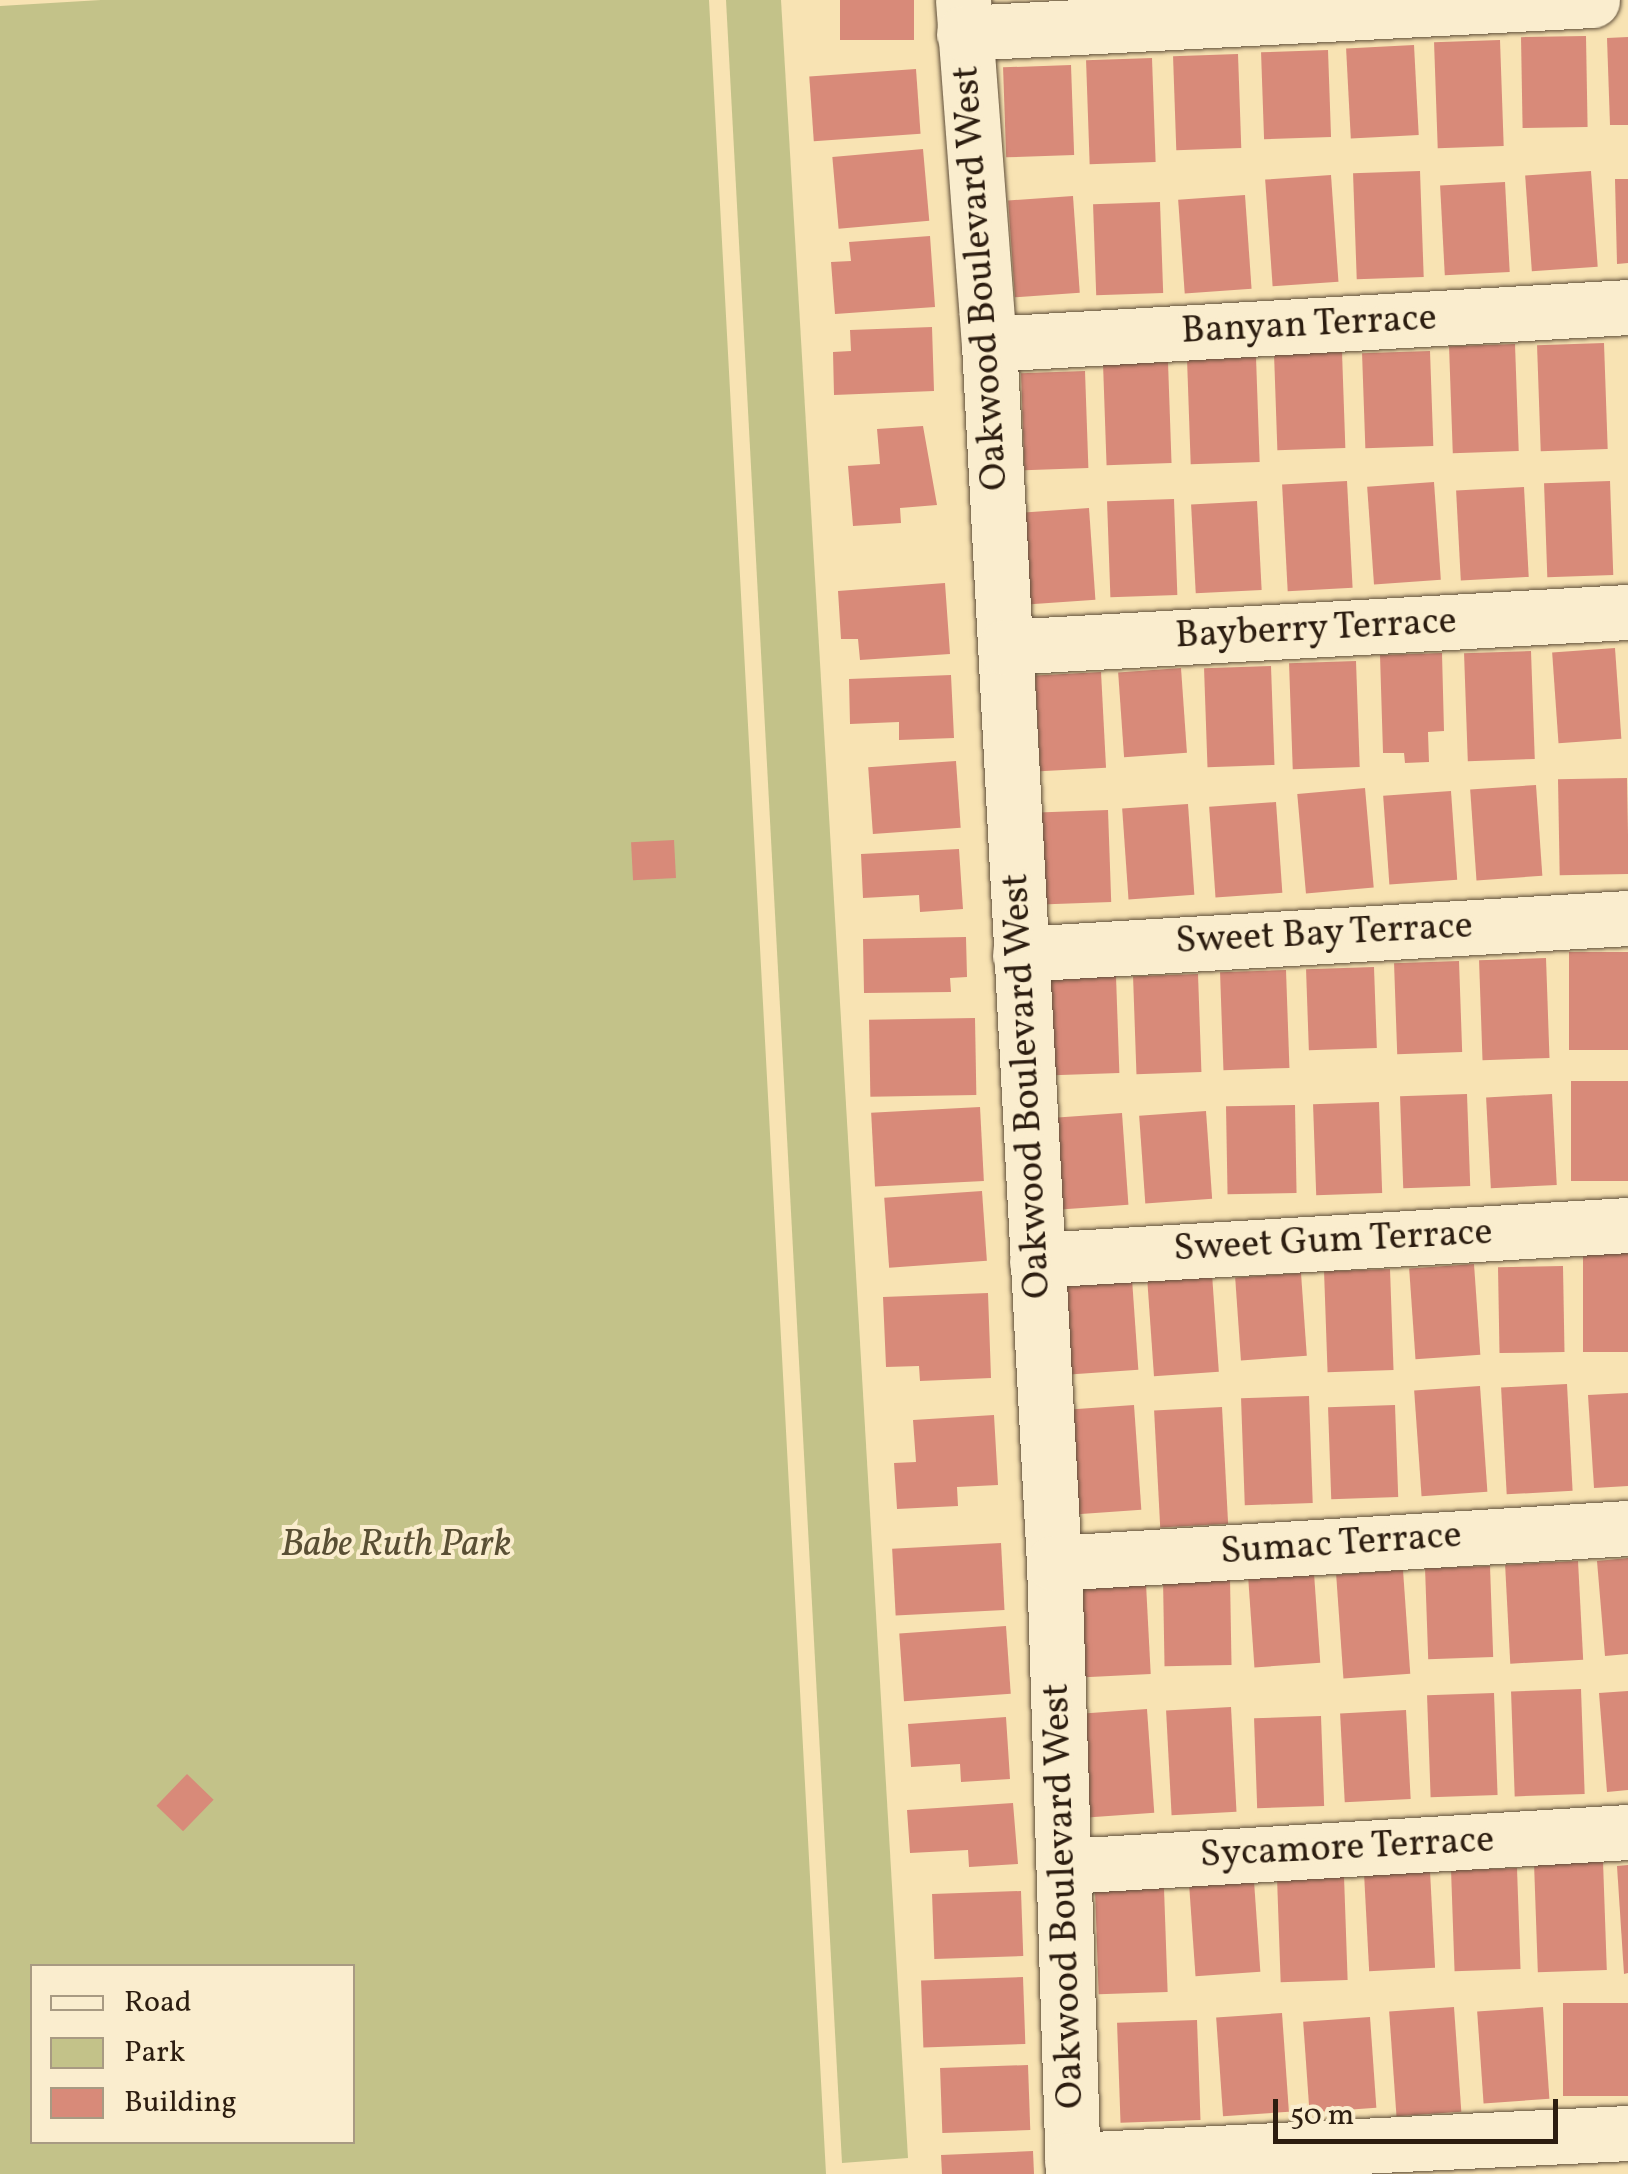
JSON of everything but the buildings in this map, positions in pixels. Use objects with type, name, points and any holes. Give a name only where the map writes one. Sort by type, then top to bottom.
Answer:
[{"type":"street","points":[[963,16],[1592,0]]},
{"type":"street","name":"Oakwood Boulevard West","points":[[963,16],[990,344],[1054,1563],[1067,1866],[1073,2167]]},
{"type":"street","name":"Banyan Terrace","points":[[990,344],[1628,307]]},
{"type":"street","name":"Bayberry Terrace","points":[[1005,648],[1628,612]]},
{"type":"street","name":"Sweet Bay Terrace","points":[[1020,954],[1628,918]]},
{"type":"street","name":"Sweet Gum Terrace","points":[[1038,1260],[1628,1225]]},
{"type":"street","name":"Sumac Terrace","points":[[1054,1563],[1628,1528]]},
{"type":"street","name":"Sycamore Terrace","points":[[1067,1866],[1628,1832]]},
{"type":"street","points":[[1073,2167],[1628,2133]]},
{"type":"green space","name":"Babe Ruth Park","points":[[101,0],[709,0],[826,2174],[0,2174],[0,6]]},
{"type":"green space","points":[[726,0],[781,0],[908,2158],[842,2163]]}]
